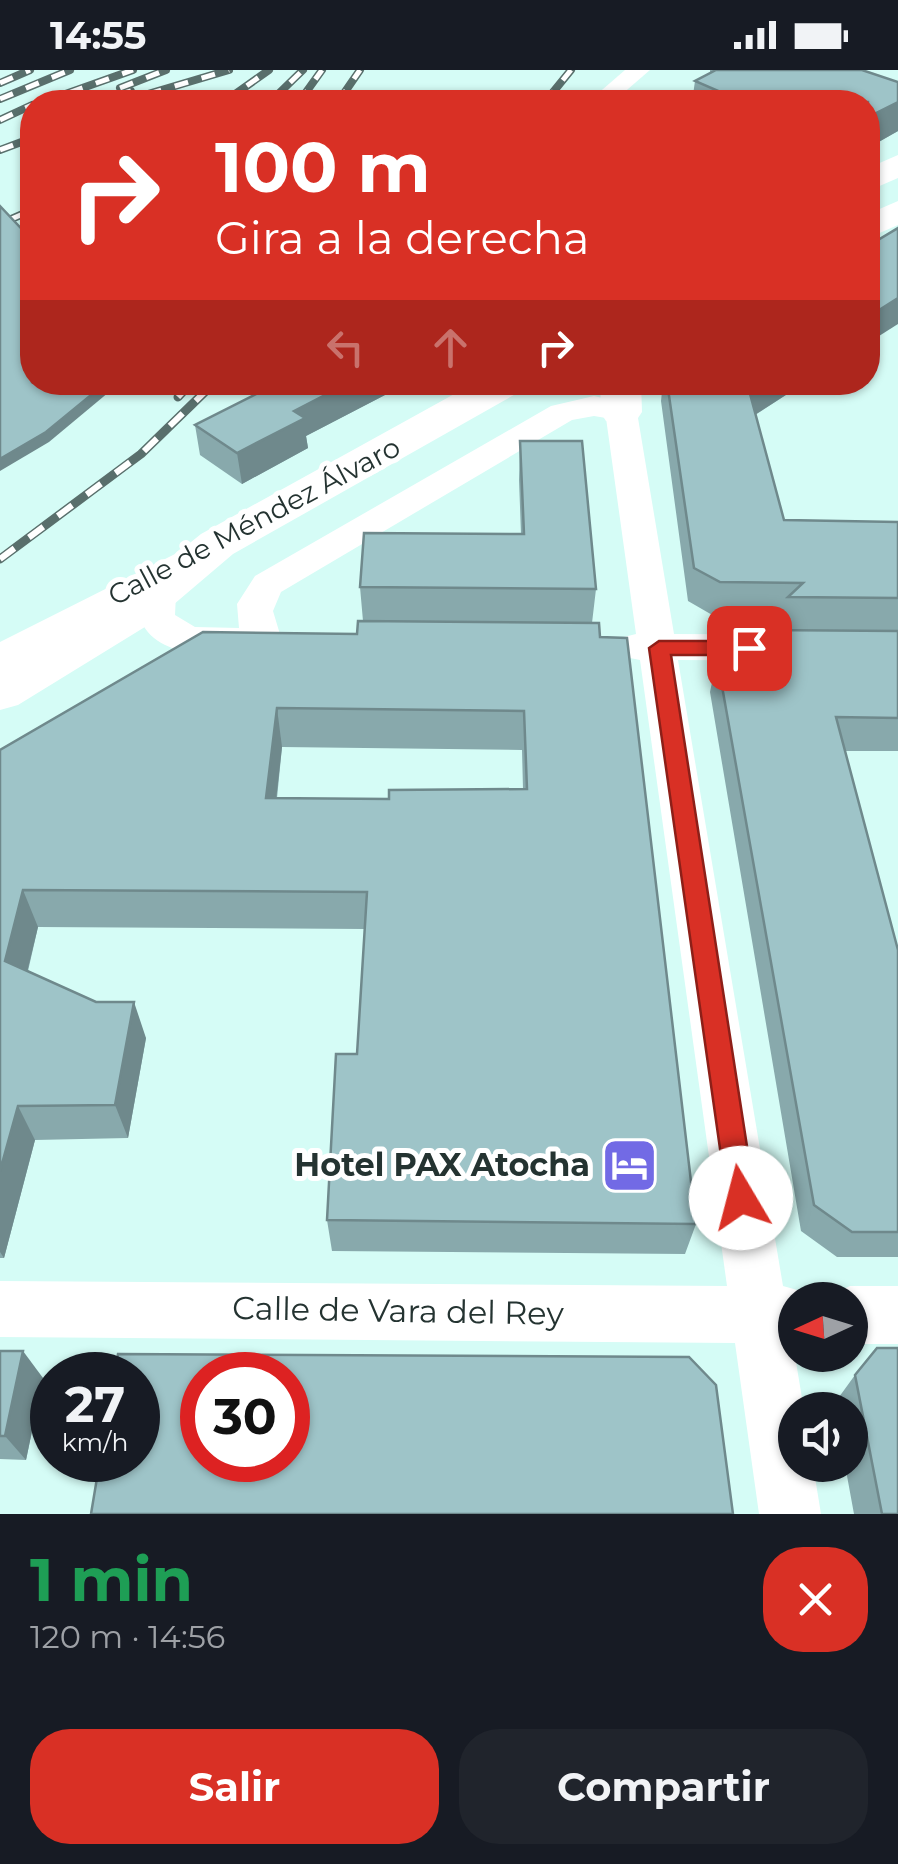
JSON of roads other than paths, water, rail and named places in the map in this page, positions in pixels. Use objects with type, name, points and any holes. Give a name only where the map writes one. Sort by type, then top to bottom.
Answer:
[{"type":"main road","name":"Calle de Méndez Álvaro","points":[[217,544],[484,395]]},
{"type":"main road","points":[[0,692],[103,633],[158,594],[217,544]]},
{"type":"street","points":[[614,90],[639,70]]},
{"type":"street","points":[[621,397],[659,648],[777,1315],[790,1514]]},
{"type":"street","name":"Calle de Méndez Álvaro","points":[[263,641],[252,608],[255,598],[268,584],[562,413],[621,397]]},
{"type":"street","name":"Calle de Méndez Álvaro","points":[[0,658],[217,544]]},
{"type":"street","points":[[158,594],[154,612],[158,620],[180,637],[302,642]]},
{"type":"street","points":[[594,647],[898,648]]},
{"type":"street","name":"Calle de Vara del Rey","points":[[0,1308],[777,1315]]},
{"type":"street","points":[[868,1315],[898,1315]]},
{"type":"railway","points":[[0,83],[30,70]]},
{"type":"railway","points":[[22,90],[70,70]]},
{"type":"railway","points":[[77,90],[133,70]]},
{"type":"railway","points":[[120,88],[166,70]]},
{"type":"railway","points":[[162,90],[229,70]]},
{"type":"railway","points":[[241,90],[269,70]]},
{"type":"railway","points":[[282,90],[303,70]]},
{"type":"railway","points":[[308,90],[322,70]]},
{"type":"railway","points":[[346,90],[360,70]]},
{"type":"railway","points":[[555,90],[571,70]]},
{"type":"railway","points":[[0,99],[20,91]]},
{"type":"railway","points":[[0,120],[20,111]]},
{"type":"railway","points":[[0,150],[20,142]]},
{"type":"railway","points":[[9,220],[20,215]]},
{"type":"railway","points":[[0,559],[141,454],[202,395]]},
{"type":"place","name":"Hotel PAX Atocha","points":[[629,1165]]}]
